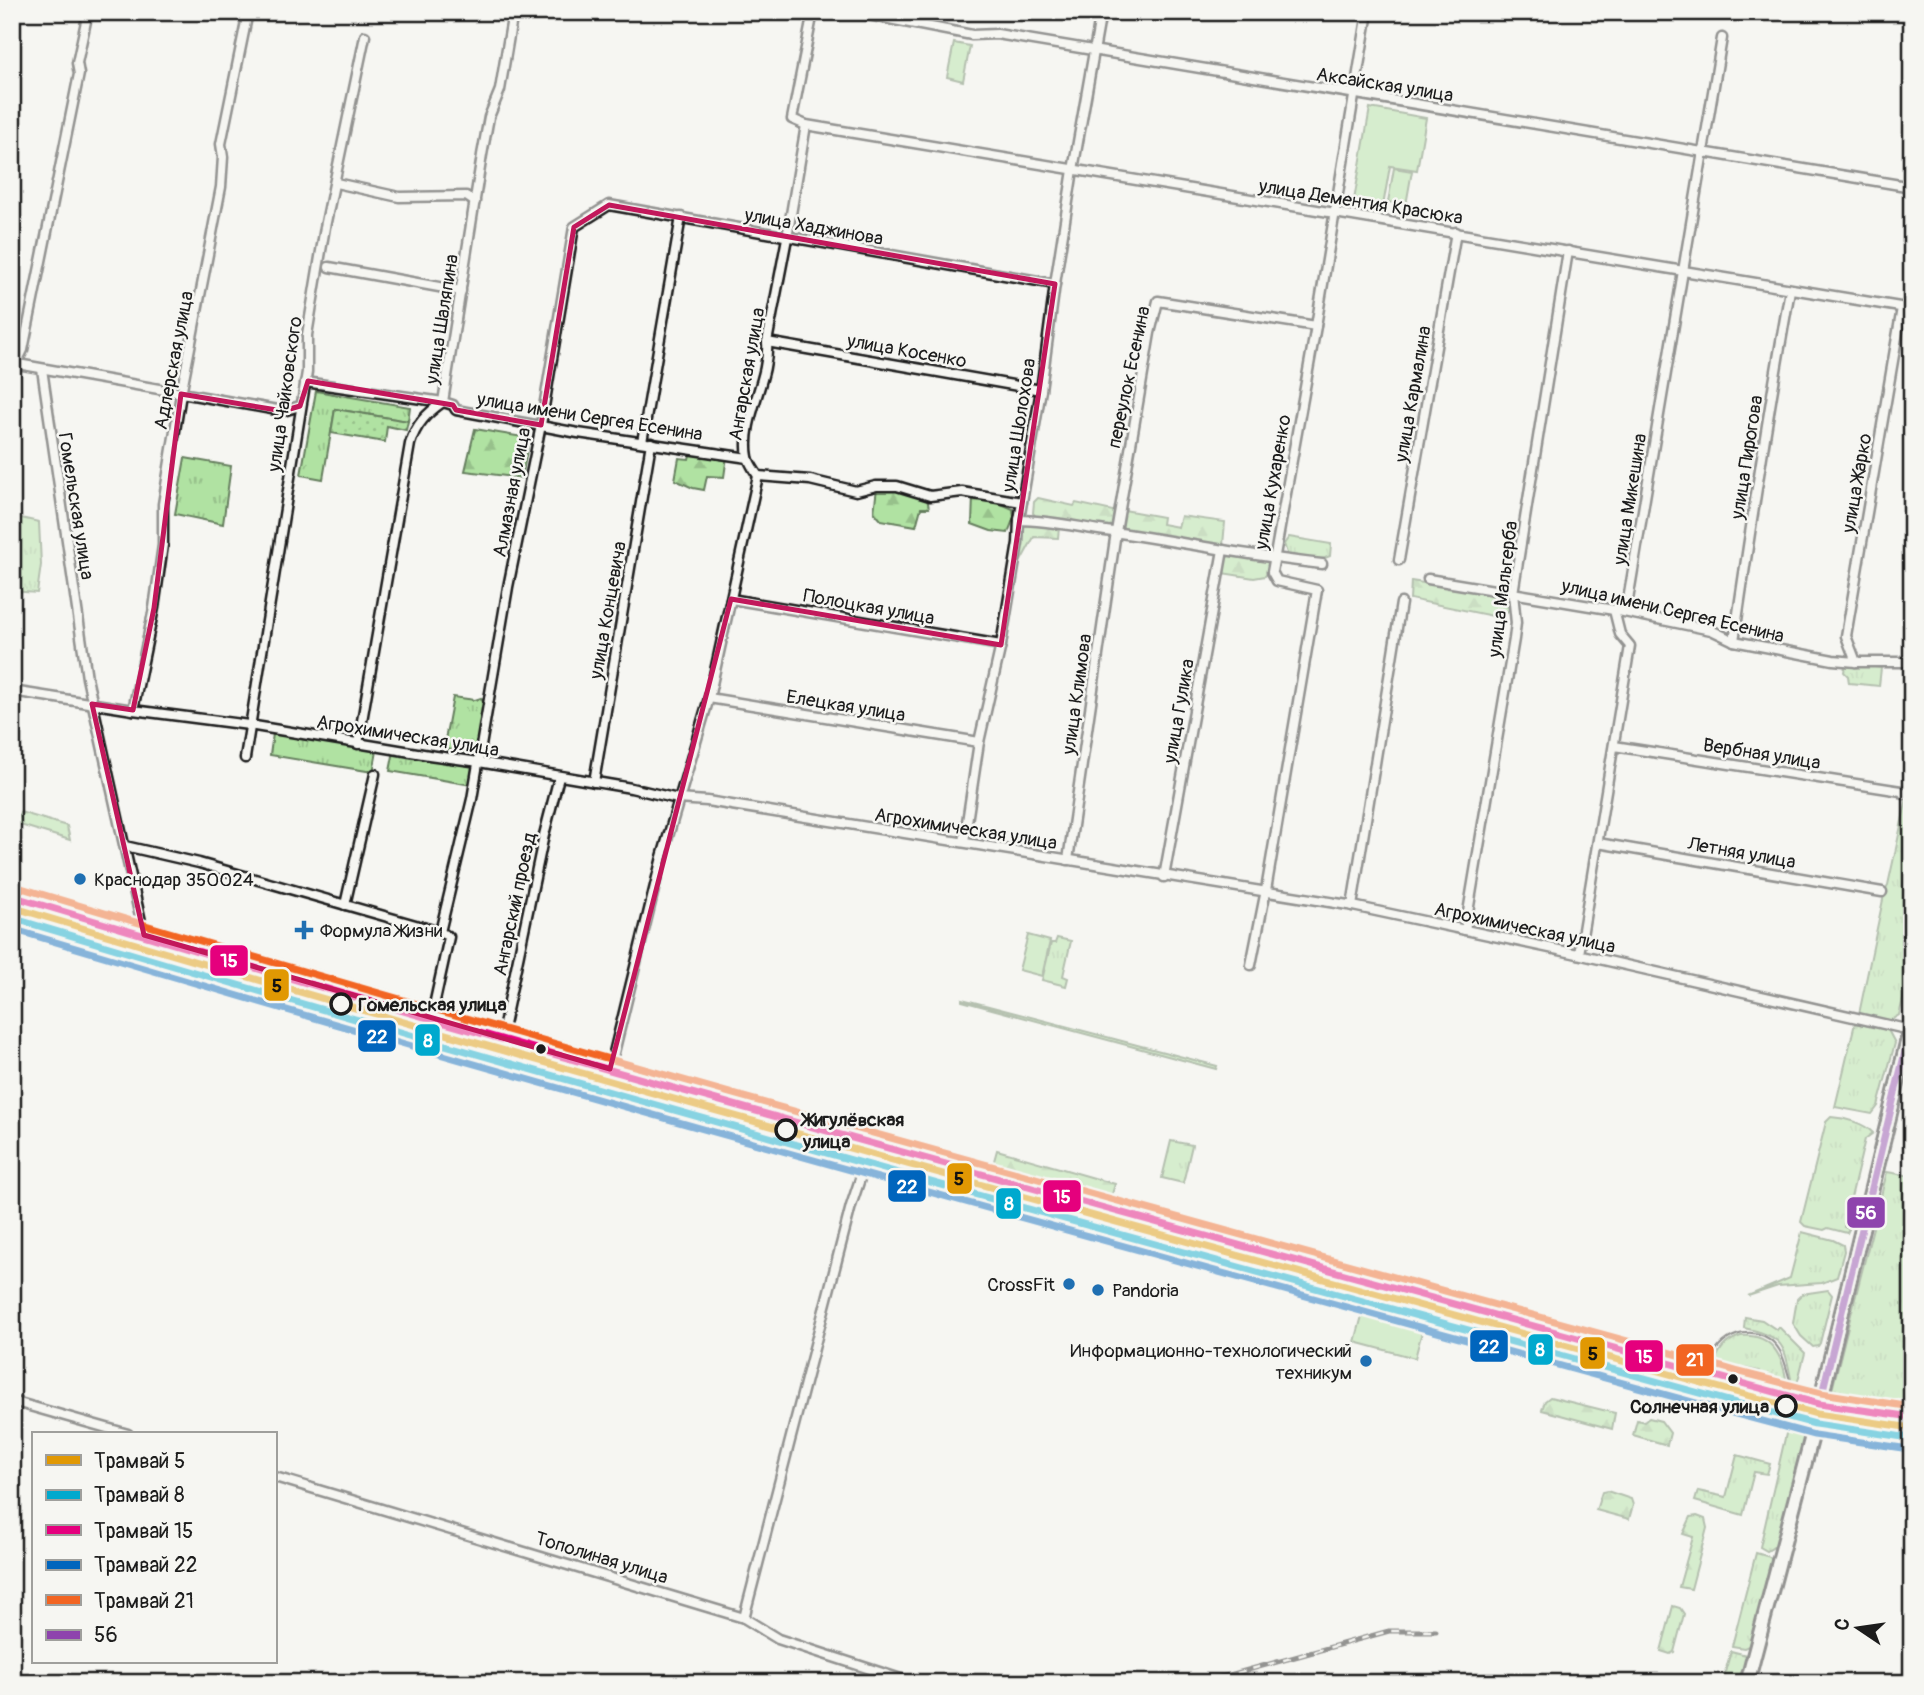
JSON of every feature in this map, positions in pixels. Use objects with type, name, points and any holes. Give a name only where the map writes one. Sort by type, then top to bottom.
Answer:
[{"type":"street","points":[[12,385],[14,363],[23,350],[79,74],[77,63],[88,12]]},
{"type":"street","name":"улица Шаляпина","points":[[358,744],[410,444],[420,423],[443,402],[489,117],[500,90],[513,12]]},
{"type":"street","points":[[806,125],[792,119],[813,12]]},
{"type":"street","name":"Аксайская улица","points":[[853,12],[972,35],[997,34],[1912,187]]},
{"type":"street","name":"улица Шолохова","points":[[964,842],[979,743],[1001,645],[1018,543],[1019,520],[1041,390],[1055,284],[1101,12]]},
{"type":"street","name":"улица Кухаренко","points":[[1251,965],[1317,590],[1277,581],[1272,572],[1368,12]]},
{"type":"street","name":"Адлерская улица","points":[[133,710],[154,608],[163,545],[163,504],[181,394],[221,187],[221,144],[247,17]]},
{"type":"street","name":"улица Чайковского","points":[[245,758],[305,382],[307,335],[325,227],[365,36]]},
{"type":"street","name":"улица Микешина","points":[[1614,610],[1628,600],[1722,38]]},
{"type":"street","name":"улица Дементия Красюка","points":[[806,125],[1907,309]]},
{"type":"street","name":"Ангарская улица","points":[[758,476],[748,458],[748,435],[757,388],[768,352],[767,342],[806,125]]},
{"type":"street","points":[[336,184],[399,197],[466,195],[475,202]]},
{"type":"street","name":"улица Хаджинова","points":[[574,228],[609,205],[1055,284]]},
{"type":"street","points":[[642,442],[681,218]]},
{"type":"street","name":"Алмазная улица","points":[[440,932],[479,762],[574,228]]},
{"type":"street","name":"улица Кармалина","points":[[1399,560],[1456,232]]},
{"type":"street","name":"улица Мальгерба","points":[[1465,930],[1514,639],[1516,623],[1513,593],[1568,251]]},
{"type":"street","points":[[329,267],[461,291]]},
{"type":"street","name":"улица Пирогова","points":[[1734,641],[1758,472],[1790,290]]},
{"type":"street","name":"переулок Есенина","points":[[1115,532],[1158,301],[1316,326]]},
{"type":"street","name":"улица Жарко","points":[[1856,662],[1846,636],[1907,309]]},
{"type":"street","name":"улица Косенко","points":[[767,342],[1041,390]]},
{"type":"street","points":[[14,363],[283,411],[300,407]]},
{"type":"street","name":"Гомельская улица","points":[[43,369],[92,704],[144,935]]},
{"type":"street","name":"улица имени Сергея Есенина","points":[[305,382],[443,402],[453,405],[456,410],[578,433],[748,458]]},
{"type":"street","name":"улица Концевича","points":[[594,782],[652,443]]},
{"type":"street","points":[[610,1069],[678,799],[709,698],[758,476],[810,480],[856,491],[876,486],[897,486],[930,496],[962,492],[1022,502]]},
{"type":"street","points":[[1019,520],[1322,564]]},
{"type":"street","name":"улица Климова","points":[[1068,860],[1115,532]]},
{"type":"street","name":"улица Гулика","points":[[1164,877],[1223,550]]},
{"type":"street","name":"улица имени Сергея Есенина","points":[[1428,579],[1614,610],[1711,630],[1734,641],[1856,662],[1912,662]]},
{"type":"street","name":"Полоцкая улица","points":[[731,599],[1001,645]]},
{"type":"street","points":[[1352,906],[1401,603]]},
{"type":"street","points":[[1578,954],[1630,646],[1620,634],[1614,610]]},
{"type":"street","name":"Агрохимическая улица","points":[[12,691],[249,725],[479,762],[678,799],[708,801],[872,830],[964,842],[1164,877],[1266,890],[1911,1026]]},
{"type":"street","name":"Елецкая улица","points":[[709,698],[979,743]]},
{"type":"street","name":"Вербная улица","points":[[1614,746],[1900,791],[1904,794]]},
{"type":"street","points":[[345,905],[375,774]]},
{"type":"street","name":"Ангарский проезд","points":[[502,1039],[544,835],[559,777]]},
{"type":"street","name":"Летняя улица","points":[[1598,843],[1882,892]]},
{"type":"street","points":[[125,846],[139,847],[199,863],[440,932],[449,937],[431,1019]]},
{"type":"street","points":[[12,894],[431,1019],[1181,1228],[1820,1402],[1912,1416]]},
{"type":"street","points":[[12,917],[336,1013],[1526,1343],[1816,1422],[1912,1436]]},
{"type":"street","points":[[1747,1683],[1816,1422],[1911,1026]]},
{"type":"street","points":[[744,1618],[866,1140]]},
{"type":"street","points":[[902,1170],[900,1160],[906,1152]]},
{"type":"street","points":[[1177,1246],[1181,1228]]},
{"type":"street","points":[[1502,1336],[1511,1329],[1507,1317]]},
{"type":"street","points":[[1526,1343],[1523,1332],[1531,1324]]},
{"type":"street","points":[[12,1401],[121,1432]]},
{"type":"street","name":"Тополиная улица","points":[[276,1477],[744,1618],[778,1639],[913,1683]]},
{"type":"highlighted area","points":[[609,205],[1055,284],[1001,645],[731,599],[610,1069],[144,935],[92,704],[133,710],[154,608],[181,394],[283,411],[300,406],[308,381],[453,405],[456,410],[541,425],[574,227]]},
{"type":"green space","points":[[954,43],[970,46],[963,81],[947,77]]},
{"type":"green space","points":[[1370,108],[1426,118],[1417,170],[1390,166],[1383,206],[1354,200]]},
{"type":"green space","points":[[1394,168],[1412,171],[1406,205],[1388,202]]},
{"type":"green space","points":[[316,391],[410,407],[408,421],[335,409],[323,479],[301,475]]},
{"type":"green space","points":[[335,409],[408,421],[406,430],[387,426],[385,442],[331,433]]},
{"type":"green space","points":[[475,429],[529,438],[522,478],[465,471]]},
{"type":"green space","points":[[691,451],[727,456],[724,477],[707,476],[704,490],[675,480],[679,458],[689,459]]},
{"type":"green space","points":[[185,458],[231,466],[223,524],[175,514]]},
{"type":"green space","points":[[877,488],[899,488],[927,498],[929,508],[921,508],[916,526],[881,520],[874,512]]},
{"type":"green space","points":[[973,496],[990,499],[1013,509],[1014,517],[1008,533],[991,531],[972,524]]},
{"type":"green space","points":[[1038,498],[1113,511],[1117,522],[1114,530],[1038,519],[1033,513],[1034,502]]},
{"type":"green space","points":[[1124,510],[1163,517],[1162,524],[1178,527],[1181,516],[1225,522],[1223,545],[1125,530],[1122,526]]},
{"type":"green space","points":[[12,516],[39,522],[41,565],[37,593],[12,591]]},
{"type":"green space","points":[[1037,524],[1059,527],[1058,538],[1034,537],[1021,561],[1013,563],[1021,526]]},
{"type":"green space","points":[[1289,537],[1331,544],[1330,556],[1320,560],[1288,556],[1284,544]]},
{"type":"green space","points":[[1230,555],[1263,558],[1270,562],[1271,569],[1265,576],[1254,578],[1222,573],[1225,559]]},
{"type":"green space","points":[[1411,581],[1499,595],[1509,609],[1502,618],[1410,599]]},
{"type":"green space","points":[[1850,663],[1881,668],[1879,686],[1849,683],[1844,672],[1845,666]]},
{"type":"green space","points":[[453,697],[475,700],[481,698],[488,711],[481,745],[475,753],[445,749]]},
{"type":"green space","points":[[273,734],[377,751],[373,772],[270,755]]},
{"type":"green space","points":[[394,751],[475,766],[472,785],[390,771]]},
{"type":"green space","points":[[1912,757],[1912,964],[1899,1015],[1889,1021],[1859,1014],[1907,798]]},
{"type":"green space","points":[[20,812],[67,826],[70,840],[17,824]]},
{"type":"green space","points":[[1028,935],[1050,941],[1042,976],[1019,970]]},
{"type":"green space","points":[[1057,938],[1071,941],[1063,976],[1068,978],[1066,986],[1042,980],[1051,943],[1055,943]]},
{"type":"green space","points":[[962,999],[1217,1066],[1216,1069]]},
{"type":"green space","points":[[1855,1023],[1888,1030],[1895,1043],[1878,1106],[1872,1114],[1835,1107]]},
{"type":"green space","points":[[1831,1117],[1865,1126],[1873,1133],[1865,1139],[1844,1227],[1849,1229],[1847,1233],[1805,1226],[1801,1222],[1826,1122]]},
{"type":"green space","points":[[1171,1141],[1192,1145],[1183,1183],[1162,1178]]},
{"type":"green space","points":[[997,1150],[1115,1184],[1110,1201],[992,1168]]},
{"type":"green space","points":[[1887,1172],[1912,1176],[1912,1403],[1831,1394]]},
{"type":"green space","points":[[1802,1232],[1843,1245],[1837,1277],[1822,1283],[1778,1286],[1748,1296],[1790,1278]]},
{"type":"green space","points":[[1828,1290],[1832,1295],[1820,1343],[1813,1347],[1801,1336],[1793,1323],[1797,1299],[1802,1294]]},
{"type":"green space","points":[[1363,1312],[1423,1328],[1415,1358],[1355,1342]]},
{"type":"green space","points":[[1745,1317],[1762,1320],[1777,1330],[1779,1327],[1805,1353],[1796,1388],[1793,1388],[1782,1346],[1769,1336],[1744,1328]]},
{"type":"green space","points":[[1741,1336],[1752,1336],[1769,1343],[1780,1358],[1787,1386],[1775,1384],[1758,1375],[1759,1371],[1744,1368],[1743,1373],[1725,1373],[1714,1369],[1722,1348]]},
{"type":"green space","points":[[1550,1397],[1615,1413],[1612,1429],[1542,1410],[1545,1401]]},
{"type":"green space","points":[[1649,1418],[1661,1421],[1670,1433],[1667,1445],[1633,1435],[1637,1420],[1644,1422]]},
{"type":"green space","points":[[1788,1425],[1803,1430],[1805,1440],[1777,1545],[1767,1551],[1760,1547]]},
{"type":"green space","points":[[1737,1455],[1770,1464],[1767,1474],[1754,1472],[1743,1515],[1695,1501],[1698,1491],[1726,1497]]},
{"type":"green space","points":[[1607,1491],[1631,1499],[1633,1505],[1629,1519],[1596,1510],[1602,1492]]},
{"type":"green space","points":[[1691,1517],[1705,1519],[1707,1528],[1691,1589],[1679,1587],[1693,1537],[1683,1534]]},
{"type":"green space","points":[[1756,1553],[1770,1557],[1772,1562],[1751,1645],[1744,1648],[1732,1646]]},
{"type":"green space","points":[[1673,1606],[1680,1608],[1684,1614],[1674,1652],[1670,1654],[1661,1651]]},
{"type":"green space","points":[[1731,1651],[1746,1655],[1749,1659],[1743,1683],[1722,1683]]},
{"type":"tram line","name":"21","points":[[18,887],[446,1013],[1091,1194],[1736,1371],[1821,1393],[1912,1407]]},
{"type":"tram line","name":"15","points":[[15,897],[443,1023],[1088,1204],[1819,1404],[1912,1417]]},
{"type":"tram line","name":"5","points":[[12,907],[440,1033],[1085,1214],[1817,1414],[1912,1428]]},
{"type":"tram line","name":"8","points":[[12,918],[654,1105],[1728,1401],[1815,1424],[1910,1438]]},
{"type":"tram line","name":"22","points":[[12,929],[653,1115],[1725,1411],[1814,1435],[1909,1449]]},
{"type":"tram line","points":[[1731,1391],[1713,1381],[1712,1359],[1724,1342],[1743,1333],[1753,1333],[1764,1336],[1780,1351],[1794,1391],[1808,1407]]},
{"type":"railway","points":[[1190,1683],[1226,1676],[1389,1631],[1436,1631]]},
{"type":"transit line","name":"56","points":[[12,894],[335,992],[1408,1291],[1820,1402],[1912,1416]]},
{"type":"transit line","name":"56","points":[[1820,1402],[1912,1023]]},
{"type":"place","name":"Краснодар 350024","points":[[80,879]]},
{"type":"place","name":"Формула Жизни","points":[[304,930]]},
{"type":"place","name":"Гомельская улица","points":[[341,1004]]},
{"type":"place","name":"Жигулёвская улица","points":[[786,1130]]},
{"type":"place","name":"CrossFit","points":[[1069,1284]]},
{"type":"place","name":"Pandoria","points":[[1098,1290]]},
{"type":"place","name":"Информационно-технологический техникум","points":[[1366,1361]]},
{"type":"place","name":"Солнечная улица","points":[[1786,1406]]}]
